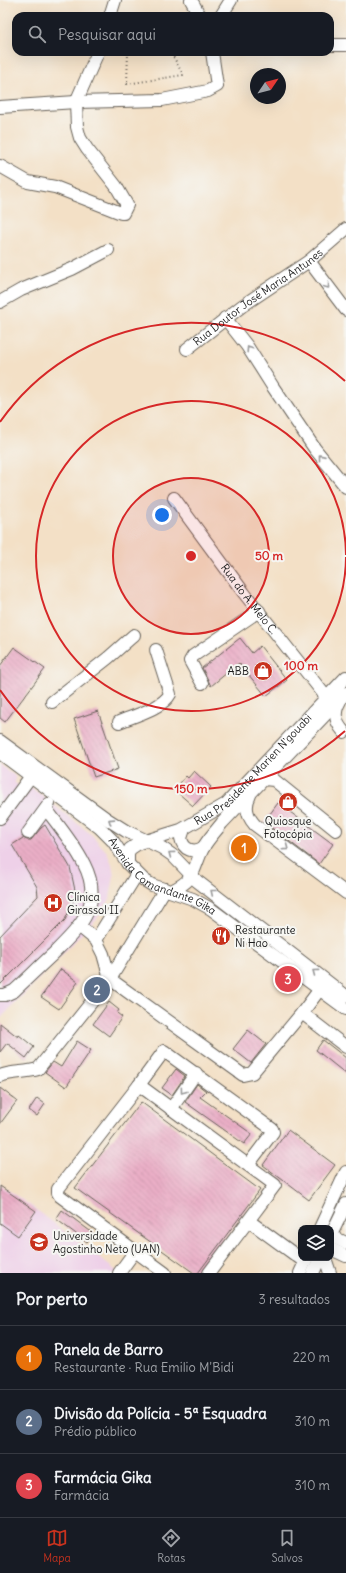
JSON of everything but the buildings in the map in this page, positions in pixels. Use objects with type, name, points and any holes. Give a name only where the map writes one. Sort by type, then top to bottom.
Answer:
[{"type":"street","points":[[111,12],[115,0]]},
{"type":"street","points":[[191,0],[198,12]]},
{"type":"street","points":[[224,12],[231,0]]},
{"type":"street","points":[[334,45],[346,45]]},
{"type":"street","points":[[0,166],[28,182],[47,185],[123,213],[127,205],[125,199],[80,138],[77,126],[76,102],[96,56]]},
{"type":"street","points":[[0,107],[76,102],[162,100],[208,91],[217,86],[213,56]]},
{"type":"street","name":"Rua Doutor José Maria Antunes","points":[[187,349],[225,318],[309,261],[346,229]]},
{"type":"street","points":[[0,302],[21,290],[72,269],[108,250]]},
{"type":"street","points":[[309,261],[346,310]]},
{"type":"street","points":[[225,318],[247,346],[315,449],[346,487]]},
{"type":"street","name":"Rua do A. Melo C.","points":[[174,498],[327,698]]},
{"type":"street","points":[[202,683],[190,661],[193,656],[259,610]]},
{"type":"street","points":[[52,702],[108,658],[134,635]]},
{"type":"street","points":[[119,722],[160,705],[167,700],[170,694],[156,650]]},
{"type":"street","name":"Rua Presidente Marien N'gouabi","points":[[128,864],[128,853],[130,849],[145,841],[184,829],[226,804],[346,677]]},
{"type":"street","points":[[344,695],[337,706],[335,717],[339,727],[345,733]]},
{"type":"street","name":"Rua Presidente Marien N'gouabi","points":[[192,875],[204,847],[222,823],[270,776],[311,729],[344,695]]},
{"type":"street","points":[[311,729],[328,724],[345,733]]},
{"type":"street","name":"Avenida Comandante Gika","points":[[0,741],[107,819],[172,855],[197,881],[346,996]]},
{"type":"street","name":"Avenida Comandante Gika","points":[[0,753],[100,828],[113,841],[128,864],[137,874],[152,885],[193,899],[211,909],[346,1009]]},
{"type":"street","points":[[0,818],[31,776]]},
{"type":"street","points":[[270,776],[336,830]]},
{"type":"street","points":[[252,792],[248,799],[246,810],[250,820],[255,825]]},
{"type":"street","points":[[28,833],[56,794]]},
{"type":"street","points":[[0,994],[5,995],[14,991],[72,935],[87,915],[90,904],[91,895],[88,875],[84,865],[75,848],[46,809]]},
{"type":"street","points":[[222,823],[239,817],[249,821],[346,893]]},
{"type":"street","points":[[184,829],[181,838],[184,846],[191,851],[196,851],[204,847]]},
{"type":"street","points":[[96,940],[137,874]]},
{"type":"street","points":[[0,1076],[9,1072],[29,1072],[38,1069],[110,979],[168,890],[186,883],[192,875]]},
{"type":"street","points":[[79,926],[96,940],[110,979],[243,1075],[252,1073],[320,989]]},
{"type":"street","points":[[302,1013],[346,1047]]},
{"type":"street","points":[[165,1273],[60,1196],[58,1193],[58,1189],[164,1051],[274,1130],[248,1166]]},
{"type":"street","points":[[171,1109],[196,1073]]},
{"type":"street","points":[[139,1085],[275,1185],[209,1273]]},
{"type":"street","points":[[321,1225],[346,1172]]},
{"type":"street","points":[[334,1229],[346,1204]]},
{"type":"street","points":[[248,1221],[304,1264]]},
{"type":"street","points":[[334,1237],[346,1243]]},
{"type":"street","points":[[334,1250],[346,1256]]},
{"type":"street","points":[[119,1273],[135,1251]]},
{"type":"street","points":[[313,1273],[319,1261]]},
{"type":"street","points":[[326,1261],[330,1273]]},
{"type":"path","points":[[128,56],[127,84],[183,75],[173,56]]},
{"type":"shaded area","name":"Clínica Girassol II","points":[[0,765],[15,776],[15,783],[25,790],[29,786],[91,834],[107,852],[112,864],[114,876],[110,898],[98,917],[0,1019]]},
{"type":"shaded area","name":"Universidade Agostinho Neto (UAN)","points":[[0,1184],[38,1211],[119,1273],[0,1273]]},
{"type":"place","name":"ABB","points":[[263,671]]},
{"type":"place","name":"Quiosque Fotocópia","points":[[288,802]]},
{"type":"place","name":"Panela de Barro","points":[[244,848]]},
{"type":"place","name":"Clínica Girassol II","points":[[53,903]]},
{"type":"place","name":"Restaurante Ni Hao","points":[[221,936]]},
{"type":"place","name":"Farmácia Gika","points":[[288,979]]},
{"type":"place","name":"Divisão da Polícia - 5ª Esquadra","points":[[97,990]]},
{"type":"place","name":"Universidade Agostinho Neto (UAN)","points":[[39,1242]]}]
